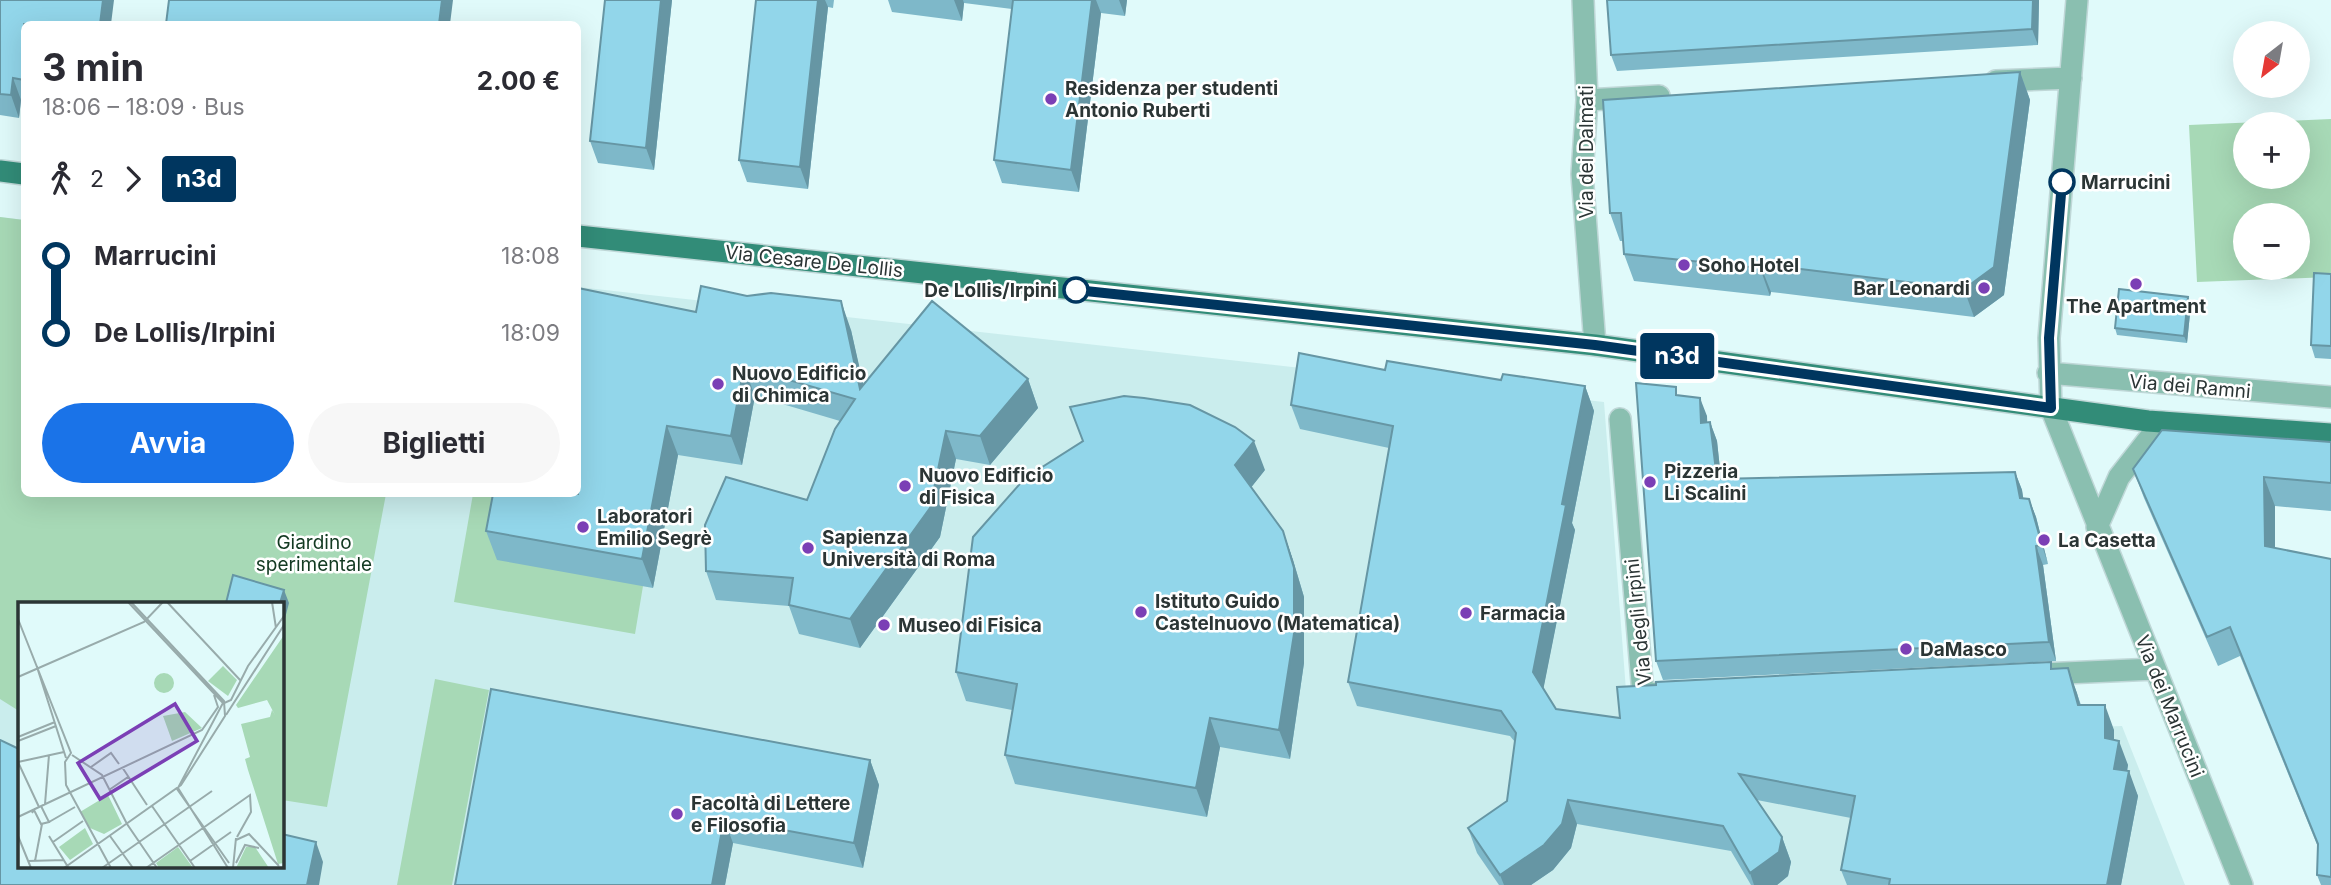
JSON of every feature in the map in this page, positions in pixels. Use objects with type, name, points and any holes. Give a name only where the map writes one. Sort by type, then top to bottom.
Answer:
[{"type":"main road","points":[[0,172],[21,174]]},
{"type":"main road","name":"Via Cesare De Lollis","points":[[581,236],[1595,345],[2051,408]]},
{"type":"main road","name":"Via dei Ramni","points":[[2051,408],[2162,422],[2331,434]]},
{"type":"street","name":"Via dei Dalmati","points":[[1583,0],[1587,100],[1583,174],[1595,345]]},
{"type":"street","name":"Via dei Marrucini","points":[[2077,0],[2048,373],[2051,408],[2242,885]]},
{"type":"street","points":[[1974,82],[2071,78]]},
{"type":"street","points":[[1587,100],[1684,95]]},
{"type":"street","name":"Via dei Ramni","points":[[2048,373],[2331,397]]},
{"type":"street","name":"Via degli Irpini","points":[[1620,419],[1643,694],[1684,692]]},
{"type":"street","points":[[2097,527],[2119,477],[2162,422]]},
{"type":"street","points":[[2026,675],[2155,669]]},
{"type":"shaded area","name":"Sapienza Università di Roma","points":[[0,217],[21,220],[21,497],[581,497],[581,287],[1604,402],[1630,743],[2122,726],[2185,885],[0,885]]},
{"type":"green space","points":[[2331,119],[2331,277],[2310,278],[2310,203],[2233,203],[2233,280],[2251,280],[2197,282],[2189,125],[2233,123],[2233,189],[2310,189],[2310,120]]},
{"type":"green space","name":"Giardino sperimentale","points":[[0,217],[21,220],[21,497],[385,497],[327,807],[284,800],[284,602],[18,602],[18,710],[0,699]]},
{"type":"green space","points":[[472,497],[513,497],[643,586],[635,634],[454,602]]},
{"type":"green space","points":[[435,679],[489,690],[452,885],[397,885]]},
{"type":"building","points":[[0,0],[103,0],[100,21],[21,21],[21,79],[13,78],[11,95],[0,94]]},
{"type":"building","points":[[169,0],[442,0],[439,21],[166,21]]},
{"type":"building","points":[[605,0],[661,0],[646,148],[590,141]]},
{"type":"building","points":[[756,0],[818,0],[800,167],[739,160]]},
{"type":"building","name":"Residenza per studenti Antonio Ruberti","points":[[1013,0],[1092,0],[1071,170],[994,160]]},
{"type":"building","points":[[1607,0],[2033,0],[2032,29],[1611,55]]},
{"type":"building","points":[[2020,72],[1994,267],[1964,289],[1760,264],[1760,268],[1624,254],[1621,213],[1610,213],[1603,100]]},
{"type":"building","points":[[2314,273],[2331,274],[2331,346],[2311,345]]},
{"type":"building","points":[[701,286],[747,296],[771,293],[841,301],[860,389],[932,301],[1028,379],[980,436],[946,431],[930,508],[850,619],[789,605],[793,578],[706,571],[705,525],[726,477],[807,500],[835,429],[855,399],[744,367],[731,436],[667,426],[642,559],[486,531],[492,497],[581,497],[581,289],[696,312]]},
{"type":"building","points":[[2119,289],[2188,297],[2184,336],[2115,328]]},
{"type":"building","points":[[1299,353],[1385,370],[1387,361],[1501,380],[1503,374],[1585,386],[1562,504],[1566,505],[1533,672],[1556,709],[1620,718],[1617,687],[1656,685],[1656,682],[2051,662],[2051,669],[2068,668],[2078,705],[2105,705],[2105,738],[2119,741],[2114,769],[2129,771],[2107,885],[1889,885],[1890,879],[1841,870],[1855,796],[1739,774],[1782,837],[1779,852],[1750,873],[1723,826],[1568,800],[1562,824],[1544,845],[1500,875],[1468,828],[1507,801],[1516,733],[1501,711],[1348,682],[1393,426],[1291,405]]},
{"type":"building","points":[[1636,383],[1676,387],[1676,395],[1700,398],[1701,423],[1710,422],[1717,479],[2015,472],[2020,498],[2029,499],[2042,545],[2036,546],[2049,642],[1656,661]]},
{"type":"building","name":"Istituto Guido Castelnuovo (Matematica)","points":[[1124,396],[1190,405],[1235,427],[1254,441],[1235,465],[1283,531],[1294,568],[1294,634],[1279,730],[1210,718],[1196,788],[1005,755],[1017,684],[956,672],[973,537],[1025,478],[1083,441],[1070,407]]},
{"type":"building","points":[[2162,430],[2331,442],[2331,483],[2264,477],[2265,546],[2331,559],[2331,877],[2317,875],[2318,844],[2230,627],[2207,637],[2133,469]]},
{"type":"building","points":[[233,575],[284,590],[280,602],[226,602]]},
{"type":"building","name":"Facoltà di Lettere e Filosofia","points":[[491,689],[870,760],[854,843],[724,819],[712,885],[455,885]]},
{"type":"building","points":[[0,740],[18,749],[18,868],[284,868],[284,834],[316,842],[307,885],[0,885]]},
{"type":"bus line","name":"n3d","points":[[1076,290],[1595,345],[2051,408],[2049,338],[2062,182]]},
{"type":"place","name":"Residenza per studenti Antonio Ruberti","points":[[1051,99]]},
{"type":"place","name":"Marrucini","points":[[2062,182]]},
{"type":"place","name":"Soho Hotel","points":[[1684,265]]},
{"type":"place","name":"The Apartment","points":[[2136,284]]},
{"type":"place","name":"Bar Leonardi","points":[[1984,288]]},
{"type":"place","name":"De Lollis/Irpini","points":[[1076,290]]},
{"type":"place","name":"Nuovo Edificio di Chimica","points":[[718,384]]},
{"type":"place","name":"Pizzeria Li Scalini","points":[[1650,482]]},
{"type":"place","name":"Nuovo Edificio di Fisica","points":[[905,486]]},
{"type":"place","name":"Laboratori Emilio Segrè","points":[[583,527]]},
{"type":"place","name":"La Casetta","points":[[2044,540]]},
{"type":"place","name":"Sapienza Università di Roma","points":[[808,548]]},
{"type":"place","name":"Istituto Guido Castelnuovo (Matematica)","points":[[1141,612]]},
{"type":"place","name":"Farmacia","points":[[1466,613]]},
{"type":"place","name":"Museo di Fisica","points":[[884,625]]},
{"type":"place","name":"DaMasco","points":[[1906,649]]},
{"type":"place","name":"Facoltà di Lettere e Filosofia","points":[[677,814]]}]
